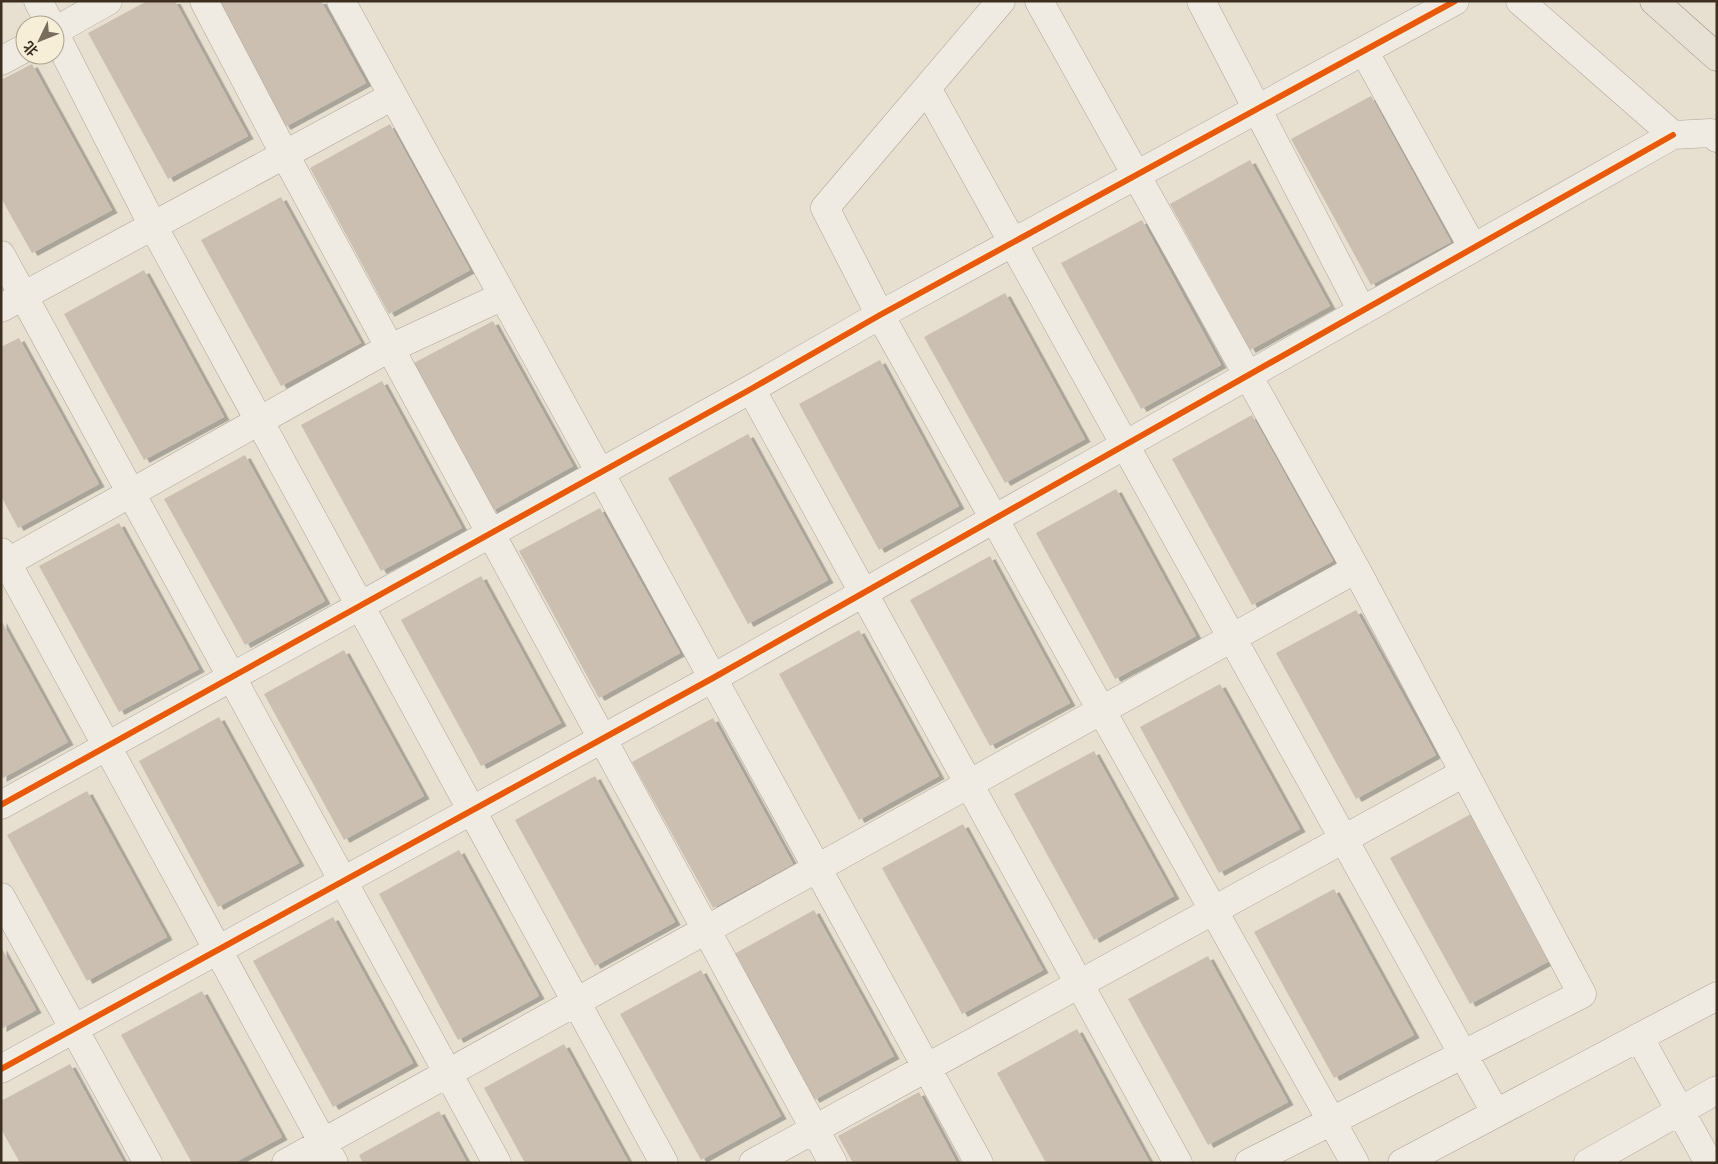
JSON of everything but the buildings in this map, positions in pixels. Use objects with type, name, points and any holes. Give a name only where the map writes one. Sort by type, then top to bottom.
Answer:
[{"type":"main road","points":[[1654,1],[1717,57]]},
{"type":"street","points":[[38,1],[45,15]]},
{"type":"street","points":[[65,26],[108,1]]},
{"type":"street","points":[[204,1],[285,156],[833,1163]]},
{"type":"street","points":[[341,1],[979,1163]]},
{"type":"street","points":[[1001,1],[824,208],[880,315],[1355,1163]]},
{"type":"street","points":[[1040,1],[1356,570],[1582,994],[1249,1163]]},
{"type":"street","points":[[1202,1],[1362,311]]},
{"type":"street","points":[[1,805],[751,389],[880,315],[1455,1]]},
{"type":"street","points":[[1520,1],[1673,135]]},
{"type":"street","points":[[1364,51],[1473,248]]},
{"type":"street","points":[[65,52],[153,226],[664,1163]]},
{"type":"street","points":[[1,61],[15,53]]},
{"type":"street","points":[[927,88],[1494,1112]]},
{"type":"street","points":[[1,308],[393,96]]},
{"type":"street","points":[[1,1069],[713,678],[1673,135],[1711,133],[1717,138]]},
{"type":"street","points":[[1,254],[497,1163]]},
{"type":"street","points":[[328,1153],[107,746],[3,560],[132,492],[390,348],[503,296]]},
{"type":"street","points":[[751,389],[1178,1163]]},
{"type":"street","points":[[286,1163],[328,1153],[448,1073],[1356,570]]},
{"type":"street","points":[[753,1163],[1464,773]]},
{"type":"street","points":[[1,898],[148,1163]]},
{"type":"street","points":[[1402,1163],[1494,1112],[1717,996]]},
{"type":"street","points":[[1639,1036],[1709,1163]]},
{"type":"street","points":[[1588,1163],[1717,1090]]},
{"type":"cycle path","points":[[1,805],[751,389],[880,315],[1455,1]]},
{"type":"cycle path","points":[[1,1069],[713,678],[1673,135]]}]
